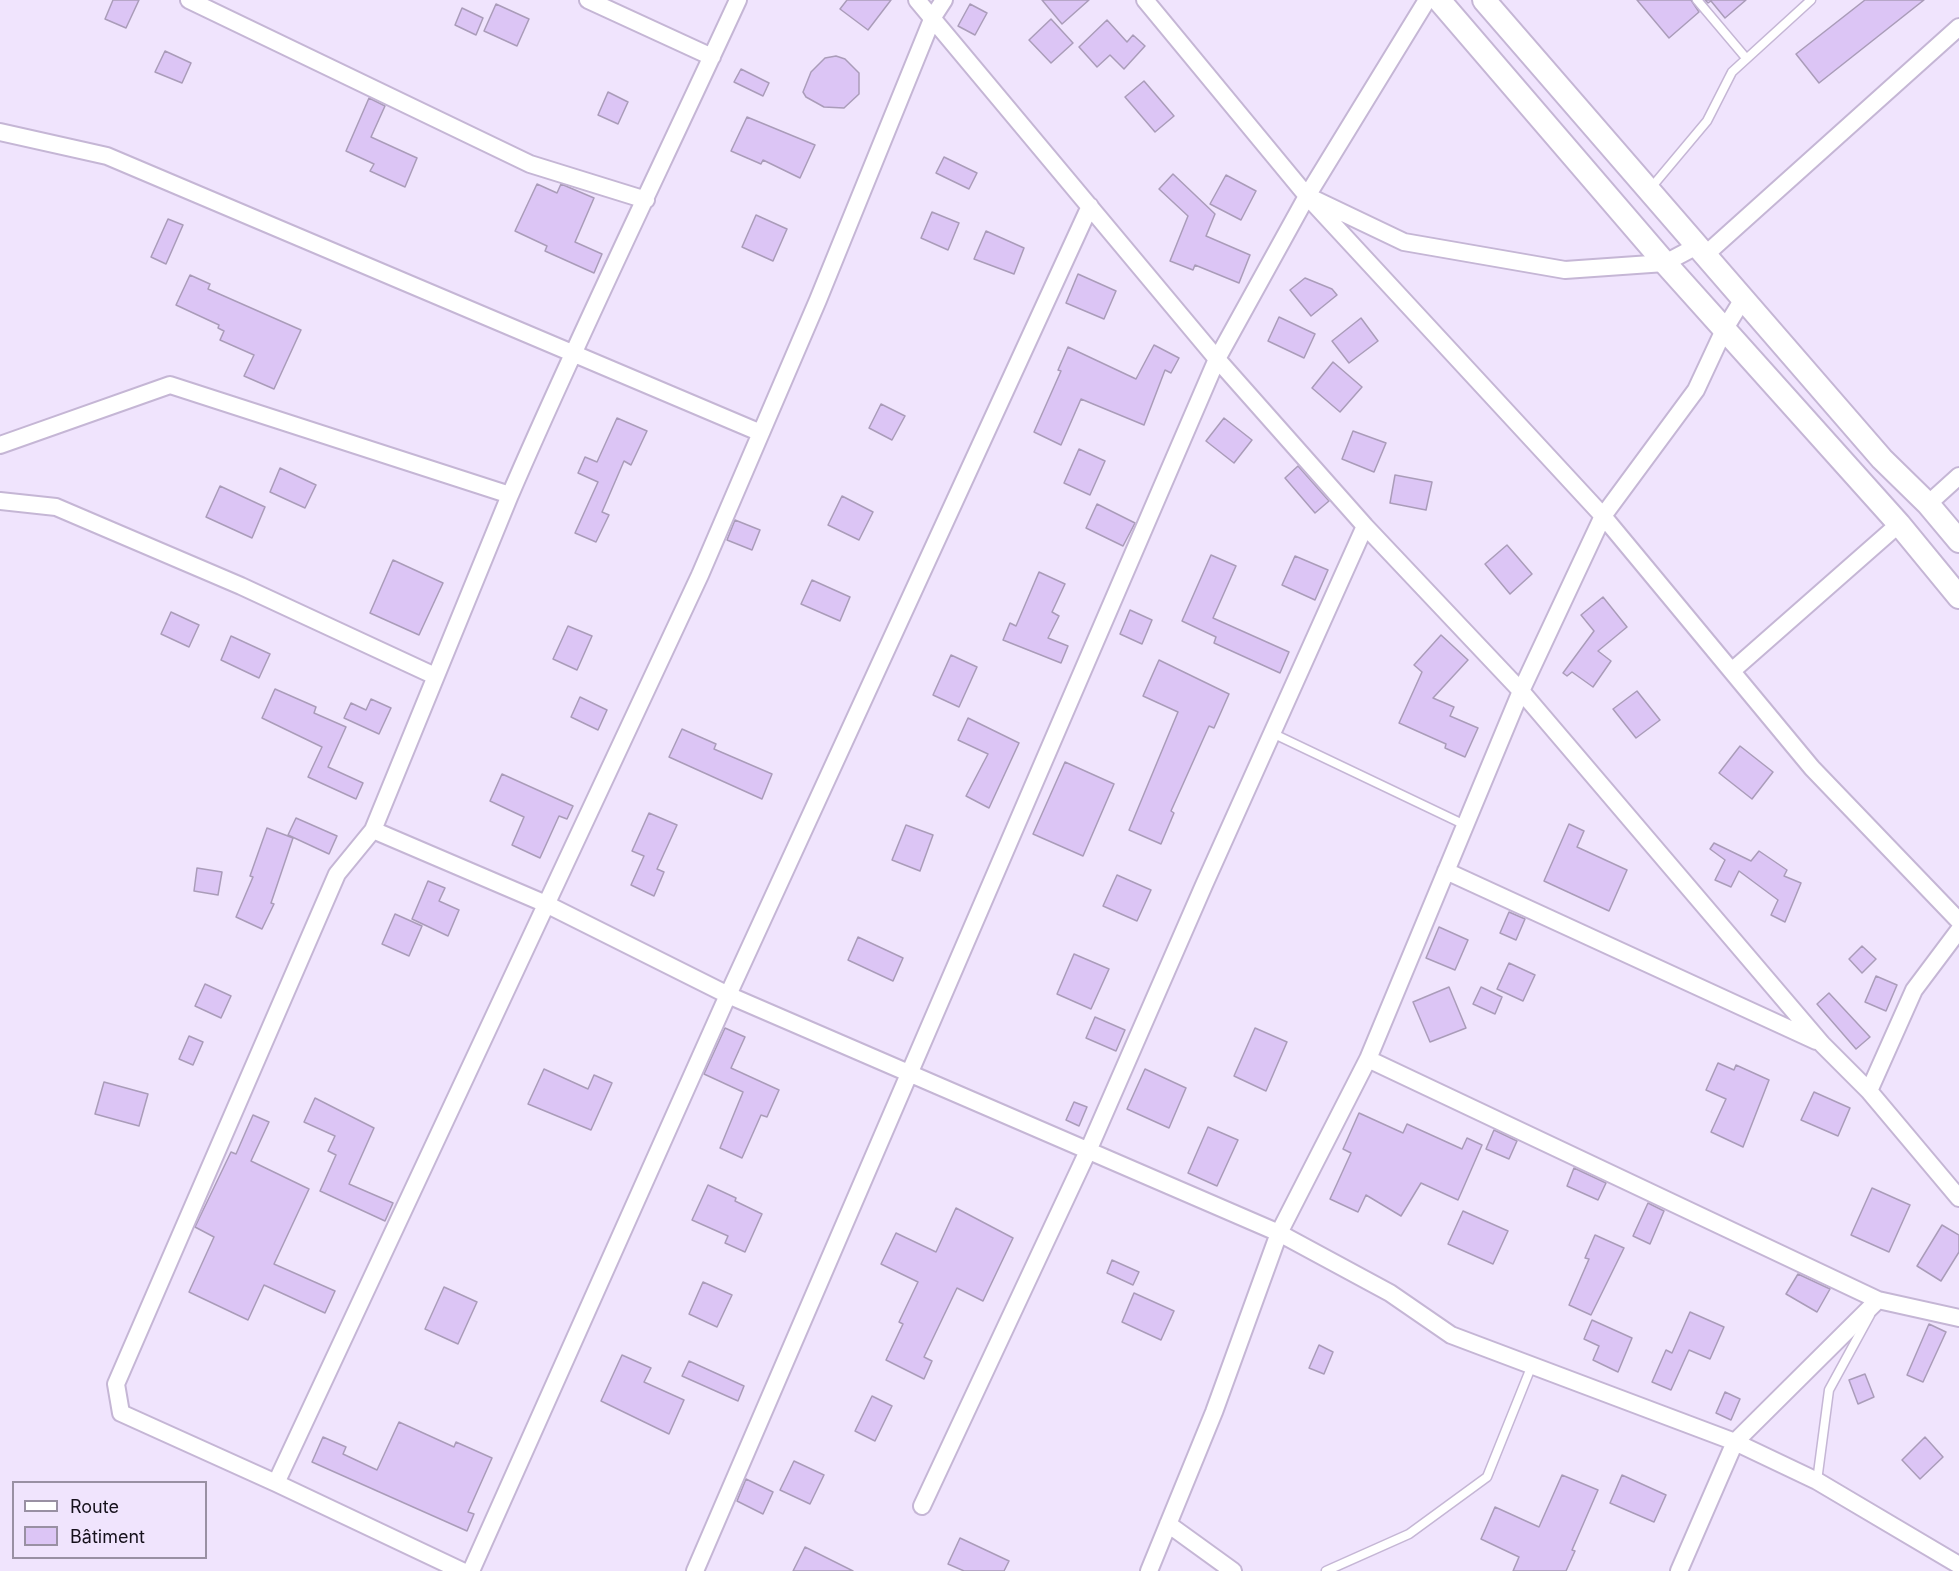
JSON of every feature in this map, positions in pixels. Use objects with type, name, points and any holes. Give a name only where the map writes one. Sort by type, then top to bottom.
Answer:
[{"type":"main road","points":[[1439,0],[1665,263],[1899,524],[1959,597]]},
{"type":"main road","points":[[1484,0],[1882,459],[1928,504],[1959,541]]},
{"type":"street","points":[[189,0],[530,164],[646,200]]},
{"type":"street","points":[[588,0],[712,57]]},
{"type":"street","points":[[462,1571],[121,1413],[116,1384],[337,873],[373,831],[510,495],[571,354],[646,200],[738,0]]},
{"type":"street","points":[[917,0],[1217,359],[1365,526],[1521,692],[1822,1044],[1869,1091],[1959,1198]]},
{"type":"street","points":[[276,1483],[700,575],[933,17],[944,0]]},
{"type":"street","points":[[1145,0],[1307,196],[1603,516],[1812,768],[1959,921]]},
{"type":"street","points":[[695,1571],[1217,359],[1307,196],[1427,0]]},
{"type":"street","points":[[1307,196],[1404,242],[1565,270],[1665,263],[1701,251],[1959,27]]},
{"type":"street","points":[[0,132],[107,156],[760,433]]},
{"type":"street","points":[[471,1571],[728,995],[1090,206]]},
{"type":"street","points":[[1149,1571],[1214,1412],[1279,1233],[1368,1059],[1521,692],[1603,516],[1696,390],[1724,330],[1743,299]]},
{"type":"street","points":[[0,445],[170,385],[510,495]]},
{"type":"street","points":[[1928,504],[1959,476]]},
{"type":"street","points":[[0,501],[56,507],[242,586],[435,676]]},
{"type":"street","points":[[1733,670],[1899,524]]},
{"type":"street","points":[[922,1506],[1088,1151],[1365,526]]},
{"type":"street","points":[[373,831],[546,904],[728,995],[1279,1233],[1390,1293],[1451,1335],[1735,1442],[1817,1481],[1956,1567]]},
{"type":"street","points":[[1446,871],[1822,1044]]},
{"type":"street","points":[[1869,1091],[1914,990],[1959,930]]},
{"type":"street","points":[[1368,1059],[1878,1300],[1959,1318]]},
{"type":"street","points":[[1678,1571],[1735,1442],[1878,1300]]},
{"type":"street","points":[[1168,1524],[1233,1571]]},
{"type":"lane","points":[[1697,0],[1746,57]]},
{"type":"lane","points":[[1650,190],[1707,121],[1732,72],[1811,0]]},
{"type":"lane","points":[[1272,733],[1466,825]]},
{"type":"lane","points":[[1817,1481],[1829,1390],[1878,1300]]},
{"type":"lane","points":[[1326,1571],[1408,1534],[1487,1477],[1532,1364]]},
{"type":"building","points":[[113,0],[139,0],[126,28],[105,19]]},
{"type":"building","points":[[847,0],[891,0],[868,30],[840,9]]},
{"type":"building","points":[[1042,0],[1089,0],[1062,24]]},
{"type":"building","points":[[1637,0],[1691,0],[1699,12],[1669,38]]},
{"type":"building","points":[[1705,0],[1746,0],[1725,18],[1711,1],[1708,3]]},
{"type":"building","points":[[1865,0],[1924,0],[1819,83],[1796,54]]},
{"type":"building","points":[[496,4],[529,19],[517,46],[484,31]]},
{"type":"building","points":[[970,4],[987,13],[975,35],[958,26]]},
{"type":"building","points":[[462,8],[483,18],[476,35],[455,25]]},
{"type":"building","points":[[1051,19],[1073,43],[1051,63],[1029,40]]},
{"type":"building","points":[[1107,20],[1127,42],[1133,35],[1145,46],[1124,69],[1110,55],[1097,67],[1079,47]]},
{"type":"building","points":[[165,51],[191,63],[182,83],[155,72]]},
{"type":"building","points":[[836,56],[845,59],[859,73],[859,94],[844,108],[824,107],[806,97],[803,92],[811,72],[825,58]]},
{"type":"building","points":[[741,69],[769,83],[763,96],[734,82]]},
{"type":"building","points":[[1144,81],[1174,116],[1155,132],[1125,97]]},
{"type":"building","points":[[608,92],[628,102],[618,124],[598,115]]},
{"type":"building","points":[[369,98],[385,106],[371,137],[417,158],[405,187],[370,171],[374,164],[346,151]]},
{"type":"building","points":[[747,117],[815,145],[800,178],[763,160],[761,164],[731,151]]},
{"type":"building","points":[[944,157],[977,173],[969,189],[936,173]]},
{"type":"building","points":[[1173,174],[1215,214],[1206,236],[1250,255],[1239,283],[1195,265],[1193,270],[1170,261],[1188,216],[1159,189]]},
{"type":"building","points":[[1226,175],[1256,191],[1241,220],[1210,204]]},
{"type":"building","points":[[537,184],[557,193],[561,184],[594,198],[575,242],[602,254],[594,273],[545,251],[547,246],[515,231]]},
{"type":"building","points":[[932,212],[959,223],[948,250],[921,238]]},
{"type":"building","points":[[756,215],[787,229],[773,261],[742,247]]},
{"type":"building","points":[[168,219],[183,225],[166,264],[151,257]]},
{"type":"building","points":[[986,231],[1024,248],[1014,274],[974,259]]},
{"type":"building","points":[[1078,274],[1116,291],[1104,319],[1066,303]]},
{"type":"building","points":[[190,275],[210,284],[208,289],[301,330],[274,389],[244,376],[254,355],[220,340],[224,331],[218,328],[219,325],[176,305]]},
{"type":"building","points":[[1305,278],[1332,289],[1337,295],[1311,316],[1290,290]]},
{"type":"building","points":[[1279,317],[1315,334],[1304,358],[1268,341]]},
{"type":"building","points":[[1361,318],[1378,341],[1349,363],[1332,341]]},
{"type":"building","points":[[1154,345],[1179,358],[1171,373],[1165,370],[1144,425],[1081,399],[1061,445],[1034,432],[1061,371],[1058,370],[1068,347],[1136,379]]},
{"type":"building","points":[[1333,362],[1362,387],[1340,412],[1312,388]]},
{"type":"building","points":[[881,404],[905,416],[892,440],[869,428]]},
{"type":"building","points":[[617,418],[647,431],[631,465],[624,461],[602,512],[609,515],[596,542],[575,533],[598,482],[578,473],[585,457],[597,462]]},
{"type":"building","points":[[1224,418],[1252,440],[1234,463],[1206,441]]},
{"type":"building","points":[[1353,431],[1386,443],[1374,472],[1342,459]]},
{"type":"building","points":[[1079,449],[1105,461],[1090,495],[1064,483]]},
{"type":"building","points":[[1298,466],[1329,501],[1315,513],[1285,478]]},
{"type":"building","points":[[280,468],[316,485],[305,508],[270,492]]},
{"type":"building","points":[[1395,475],[1432,482],[1426,510],[1390,503]]},
{"type":"building","points":[[220,486],[265,507],[252,538],[206,517]]},
{"type":"building","points":[[842,496],[873,512],[859,540],[828,525]]},
{"type":"building","points":[[1097,504],[1135,523],[1123,546],[1086,528]]},
{"type":"building","points":[[735,520],[760,530],[752,550],[727,540]]},
{"type":"building","points":[[1507,545],[1532,574],[1510,594],[1485,564]]},
{"type":"building","points":[[1211,555],[1236,566],[1213,618],[1289,652],[1280,673],[1214,643],[1216,637],[1182,621]]},
{"type":"building","points":[[1295,556],[1328,570],[1315,600],[1282,585]]},
{"type":"building","points":[[393,560],[443,583],[419,635],[370,613]]},
{"type":"building","points":[[1039,572],[1065,584],[1052,612],[1059,616],[1048,638],[1068,646],[1061,663],[1003,640],[1010,623],[1016,626]]},
{"type":"building","points":[[812,580],[850,597],[840,621],[801,604]]},
{"type":"building","points":[[1603,597],[1627,627],[1598,651],[1611,661],[1593,687],[1572,672],[1567,676],[1563,673],[1594,631],[1581,615]]},
{"type":"building","points":[[1130,610],[1152,620],[1142,644],[1120,634]]},
{"type":"building","points":[[171,612],[199,625],[189,647],[161,634]]},
{"type":"building","points":[[568,626],[592,636],[577,670],[553,659]]},
{"type":"building","points":[[1441,635],[1468,660],[1433,698],[1454,707],[1450,716],[1478,728],[1465,757],[1445,748],[1446,744],[1399,723],[1422,672],[1414,665]]},
{"type":"building","points":[[231,636],[270,654],[259,678],[221,660]]},
{"type":"building","points":[[951,655],[977,667],[959,707],[933,695]]},
{"type":"building","points":[[1159,660],[1229,694],[1214,728],[1209,726],[1171,811],[1174,813],[1161,844],[1129,830],[1178,712],[1143,696]]},
{"type":"building","points":[[275,689],[316,707],[314,713],[346,727],[328,767],[363,783],[356,799],[308,777],[322,747],[262,718]]},
{"type":"building","points":[[1637,691],[1660,720],[1636,738],[1613,709]]},
{"type":"building","points":[[580,697],[607,710],[598,730],[571,717]]},
{"type":"building","points":[[371,699],[391,708],[379,734],[344,718],[351,703],[366,710]]},
{"type":"building","points":[[968,718],[1019,743],[989,808],[966,796],[988,754],[958,740]]},
{"type":"building","points":[[682,729],[716,744],[714,749],[772,774],[762,799],[669,757]]},
{"type":"building","points":[[1740,746],[1773,772],[1752,799],[1719,773]]},
{"type":"building","points":[[1065,762],[1114,784],[1083,856],[1033,834]]},
{"type":"building","points":[[502,774],[573,806],[567,819],[559,816],[540,858],[512,845],[524,817],[490,801]]},
{"type":"building","points":[[649,813],[677,825],[657,869],[664,872],[654,896],[631,885],[644,856],[632,851]]},
{"type":"building","points":[[296,818],[337,836],[329,854],[288,835]]},
{"type":"building","points":[[1569,824],[1584,831],[1577,847],[1627,870],[1609,911],[1544,881]]},
{"type":"building","points":[[906,825],[933,835],[920,871],[892,860]]},
{"type":"building","points":[[267,828],[293,838],[271,903],[274,904],[262,929],[236,917],[253,877],[250,876]]},
{"type":"building","points":[[1714,843],[1751,861],[1759,851],[1787,870],[1784,876],[1801,883],[1785,922],[1771,915],[1778,900],[1739,871],[1731,887],[1715,880],[1725,860],[1710,849]]},
{"type":"building","points":[[197,868],[222,872],[218,895],[194,891]]},
{"type":"building","points":[[1117,875],[1151,890],[1137,921],[1103,906]]},
{"type":"building","points":[[428,881],[445,888],[439,901],[459,910],[448,936],[412,919]]},
{"type":"building","points":[[1509,912],[1525,919],[1516,940],[1500,933]]},
{"type":"building","points":[[395,914],[422,926],[409,956],[382,944]]},
{"type":"building","points":[[1439,927],[1468,940],[1455,970],[1426,958]]},
{"type":"building","points":[[858,937],[903,958],[893,981],[848,960]]},
{"type":"building","points":[[1862,946],[1876,959],[1862,973],[1849,959]]},
{"type":"building","points":[[1074,954],[1109,969],[1091,1009],[1057,994]]},
{"type":"building","points":[[1509,963],[1535,975],[1523,1001],[1497,989]]},
{"type":"building","points":[[1876,976],[1897,985],[1886,1011],[1865,1002]]},
{"type":"building","points":[[205,984],[231,996],[221,1018],[195,1006]]},
{"type":"building","points":[[1449,987],[1466,1028],[1430,1042],[1413,1002]]},
{"type":"building","points":[[1481,987],[1502,997],[1495,1014],[1473,1004]]},
{"type":"building","points":[[1829,993],[1870,1037],[1856,1049],[1817,1004]]},
{"type":"building","points":[[1095,1017],[1125,1030],[1116,1051],[1086,1038]]},
{"type":"building","points":[[725,1028],[745,1037],[731,1068],[779,1090],[767,1117],[761,1115],[742,1158],[720,1148],[743,1092],[704,1074]]},
{"type":"building","points":[[1255,1028],[1287,1042],[1266,1091],[1234,1076]]},
{"type":"building","points":[[189,1036],[203,1042],[193,1065],[179,1059]]},
{"type":"building","points":[[1718,1063],[1734,1070],[1736,1065],[1769,1080],[1743,1147],[1711,1132],[1726,1099],[1706,1090]]},
{"type":"building","points":[[544,1069],[588,1089],[594,1075],[612,1083],[591,1130],[528,1104]]},
{"type":"building","points":[[1145,1069],[1186,1088],[1169,1128],[1127,1109]]},
{"type":"building","points":[[104,1082],[148,1094],[139,1126],[95,1114]]},
{"type":"building","points":[[1814,1092],[1850,1108],[1838,1136],[1801,1120]]},
{"type":"building","points":[[315,1098],[374,1128],[349,1184],[393,1203],[385,1221],[320,1191],[336,1155],[328,1151],[335,1136],[304,1122]]},
{"type":"building","points":[[1074,1102],[1087,1107],[1079,1126],[1066,1120]]},
{"type":"building","points":[[1359,1113],[1403,1133],[1407,1124],[1462,1149],[1467,1138],[1482,1145],[1458,1200],[1421,1183],[1401,1216],[1366,1195],[1358,1212],[1330,1199],[1351,1153],[1343,1149]]},
{"type":"building","points":[[253,1115],[269,1122],[251,1161],[309,1189],[274,1264],[335,1291],[325,1313],[264,1285],[248,1320],[189,1292],[214,1237],[195,1227],[231,1152],[236,1154]]},
{"type":"building","points":[[1208,1127],[1238,1140],[1217,1186],[1188,1173]]},
{"type":"building","points":[[1494,1130],[1517,1141],[1509,1159],[1486,1149]]},
{"type":"building","points":[[1574,1168],[1606,1183],[1598,1200],[1567,1186]]},
{"type":"building","points":[[708,1185],[762,1214],[745,1252],[725,1243],[728,1236],[692,1220]]},
{"type":"building","points":[[1872,1188],[1910,1205],[1889,1252],[1851,1235]]},
{"type":"building","points":[[1648,1203],[1664,1211],[1650,1244],[1633,1236]]},
{"type":"building","points":[[956,1208],[1013,1238],[983,1301],[957,1288],[924,1357],[932,1361],[924,1379],[886,1360],[903,1324],[899,1322],[918,1282],[881,1264],[896,1233],[936,1252]]},
{"type":"building","points":[[1463,1211],[1508,1231],[1493,1264],[1448,1244]]},
{"type":"building","points":[[1942,1225],[1959,1235],[1959,1252],[1941,1281],[1917,1266]]},
{"type":"building","points":[[1595,1235],[1624,1248],[1591,1315],[1569,1305],[1589,1259],[1585,1258]]},
{"type":"building","points":[[1112,1260],[1139,1272],[1133,1285],[1107,1273]]},
{"type":"building","points":[[1798,1274],[1830,1289],[1817,1312],[1786,1294]]},
{"type":"building","points":[[703,1282],[732,1295],[717,1327],[689,1314]]},
{"type":"building","points":[[444,1287],[477,1302],[458,1344],[425,1329]]},
{"type":"building","points":[[1134,1293],[1174,1311],[1161,1340],[1122,1322]]},
{"type":"building","points":[[1690,1312],[1724,1327],[1710,1359],[1689,1350],[1671,1390],[1652,1382],[1666,1350],[1672,1353]]},
{"type":"building","points":[[1592,1320],[1632,1338],[1618,1372],[1593,1360],[1599,1346],[1584,1339]]},
{"type":"building","points":[[1929,1324],[1946,1332],[1923,1382],[1907,1375]]},
{"type":"building","points":[[1319,1345],[1333,1352],[1324,1374],[1309,1368]]},
{"type":"building","points":[[622,1355],[651,1368],[644,1382],[684,1400],[669,1434],[601,1401]]},
{"type":"building","points":[[689,1361],[744,1386],[738,1401],[682,1376]]},
{"type":"building","points":[[1865,1374],[1874,1397],[1858,1404],[1849,1380]]},
{"type":"building","points":[[1725,1392],[1740,1399],[1731,1420],[1716,1413]]},
{"type":"building","points":[[872,1396],[892,1406],[875,1441],[855,1431]]},
{"type":"building","points":[[399,1422],[454,1447],[456,1442],[492,1458],[468,1512],[474,1514],[467,1531],[312,1462],[323,1437],[346,1447],[343,1454],[377,1470]]},
{"type":"building","points":[[1925,1437],[1943,1457],[1920,1479],[1902,1460]]},
{"type":"building","points":[[794,1461],[824,1475],[810,1504],[780,1490]]},
{"type":"building","points":[[1562,1475],[1598,1490],[1572,1550],[1575,1551],[1566,1571],[1513,1571],[1519,1557],[1481,1539],[1495,1507],[1539,1527]]},
{"type":"building","points":[[1622,1475],[1666,1495],[1654,1522],[1610,1503]]},
{"type":"building","points":[[746,1479],[773,1492],[763,1514],[737,1501]]},
{"type":"building","points":[[960,1538],[1009,1561],[1004,1571],[964,1571],[948,1564]]},
{"type":"building","points":[[805,1547],[853,1571],[793,1571]]}]
